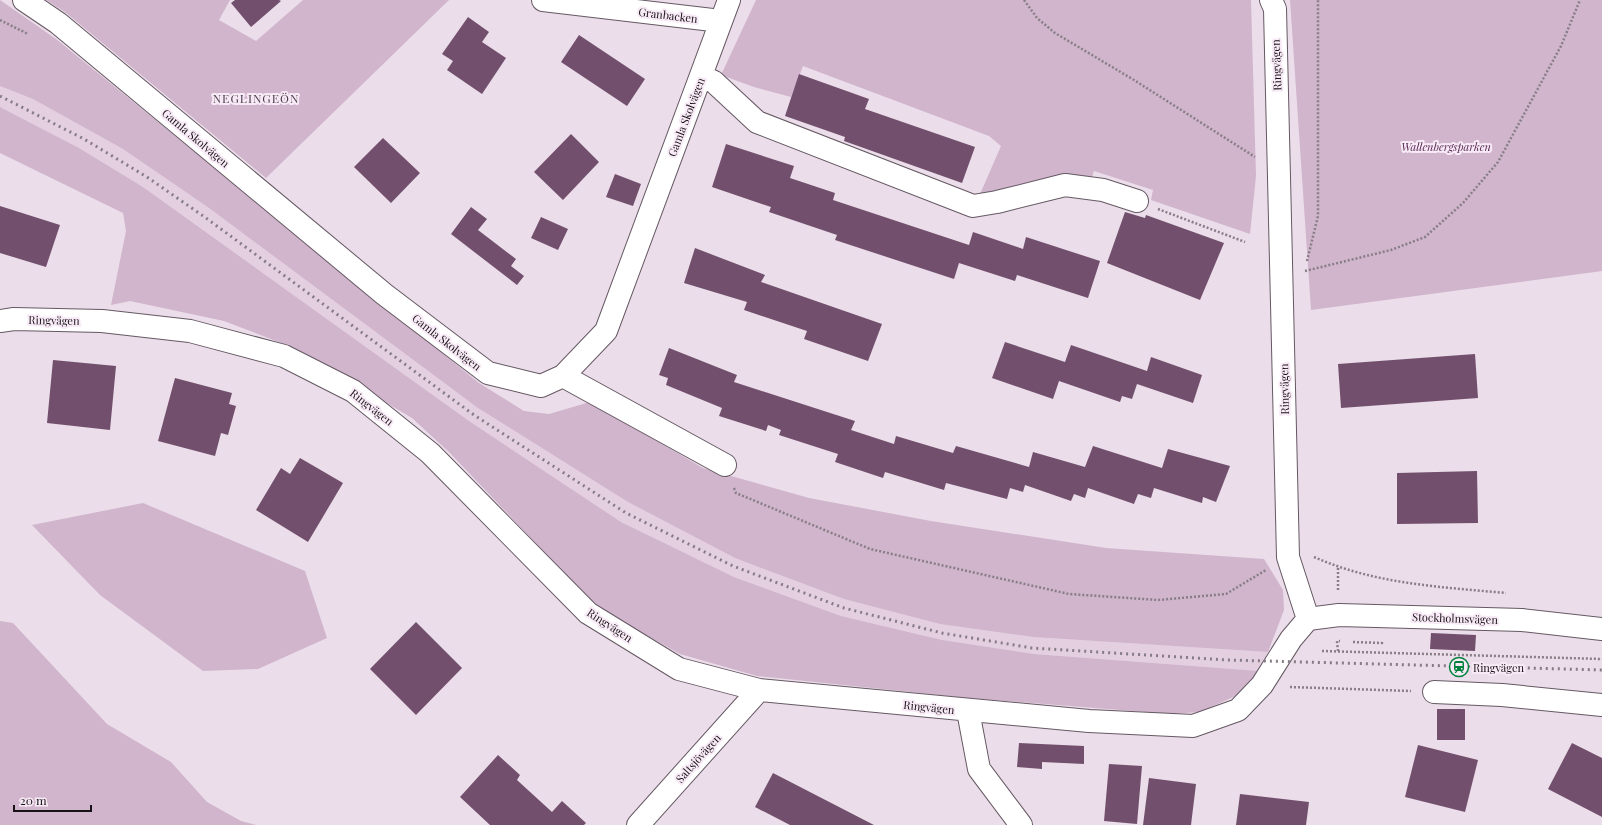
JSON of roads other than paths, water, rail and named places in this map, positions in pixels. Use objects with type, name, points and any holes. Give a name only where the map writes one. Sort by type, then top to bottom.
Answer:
[{"type":"street","name":"Gamla Skolvägen","points":[[24,0],[58,23],[384,294],[488,373],[541,386],[563,376],[606,332],[729,0]]},
{"type":"street","name":"Granbacken","points":[[543,0],[721,22]]},
{"type":"street","name":"Ringvägen","points":[[0,321],[102,321],[190,331],[284,356],[353,391],[430,453],[588,612],[679,669],[759,690],[968,711],[1089,721],[1193,726],[1238,710],[1262,685],[1291,639],[1308,618],[1288,557],[1275,9],[1271,0]]},
{"type":"street","points":[[701,76],[714,82],[757,122],[972,206],[997,202],[1064,185],[1103,190],[1137,201]]},
{"type":"street","points":[[563,376],[725,465]]},
{"type":"street","name":"Stockholmsvägen","points":[[1308,618],[1339,615],[1522,620],[1602,629]]},
{"type":"street","name":"Saltsjövägen","points":[[638,825],[759,690]]},
{"type":"street","points":[[1434,692],[1502,694],[1602,705]]},
{"type":"street","points":[[968,711],[979,769],[1020,825]]},
{"type":"railway","points":[[0,96],[84,139],[147,177],[206,218],[474,415],[626,513],[733,566],[844,608],[942,633],[1032,648],[1228,660],[1602,670]]},
{"type":"place","name":"Ringvägen","points":[[1459,667]]},
{"type":"district","name":"NEGLINGEÖN","points":[[256,98]]},
{"type":"park label","name":"Wallenbergsparken","points":[[1446,146]]}]
